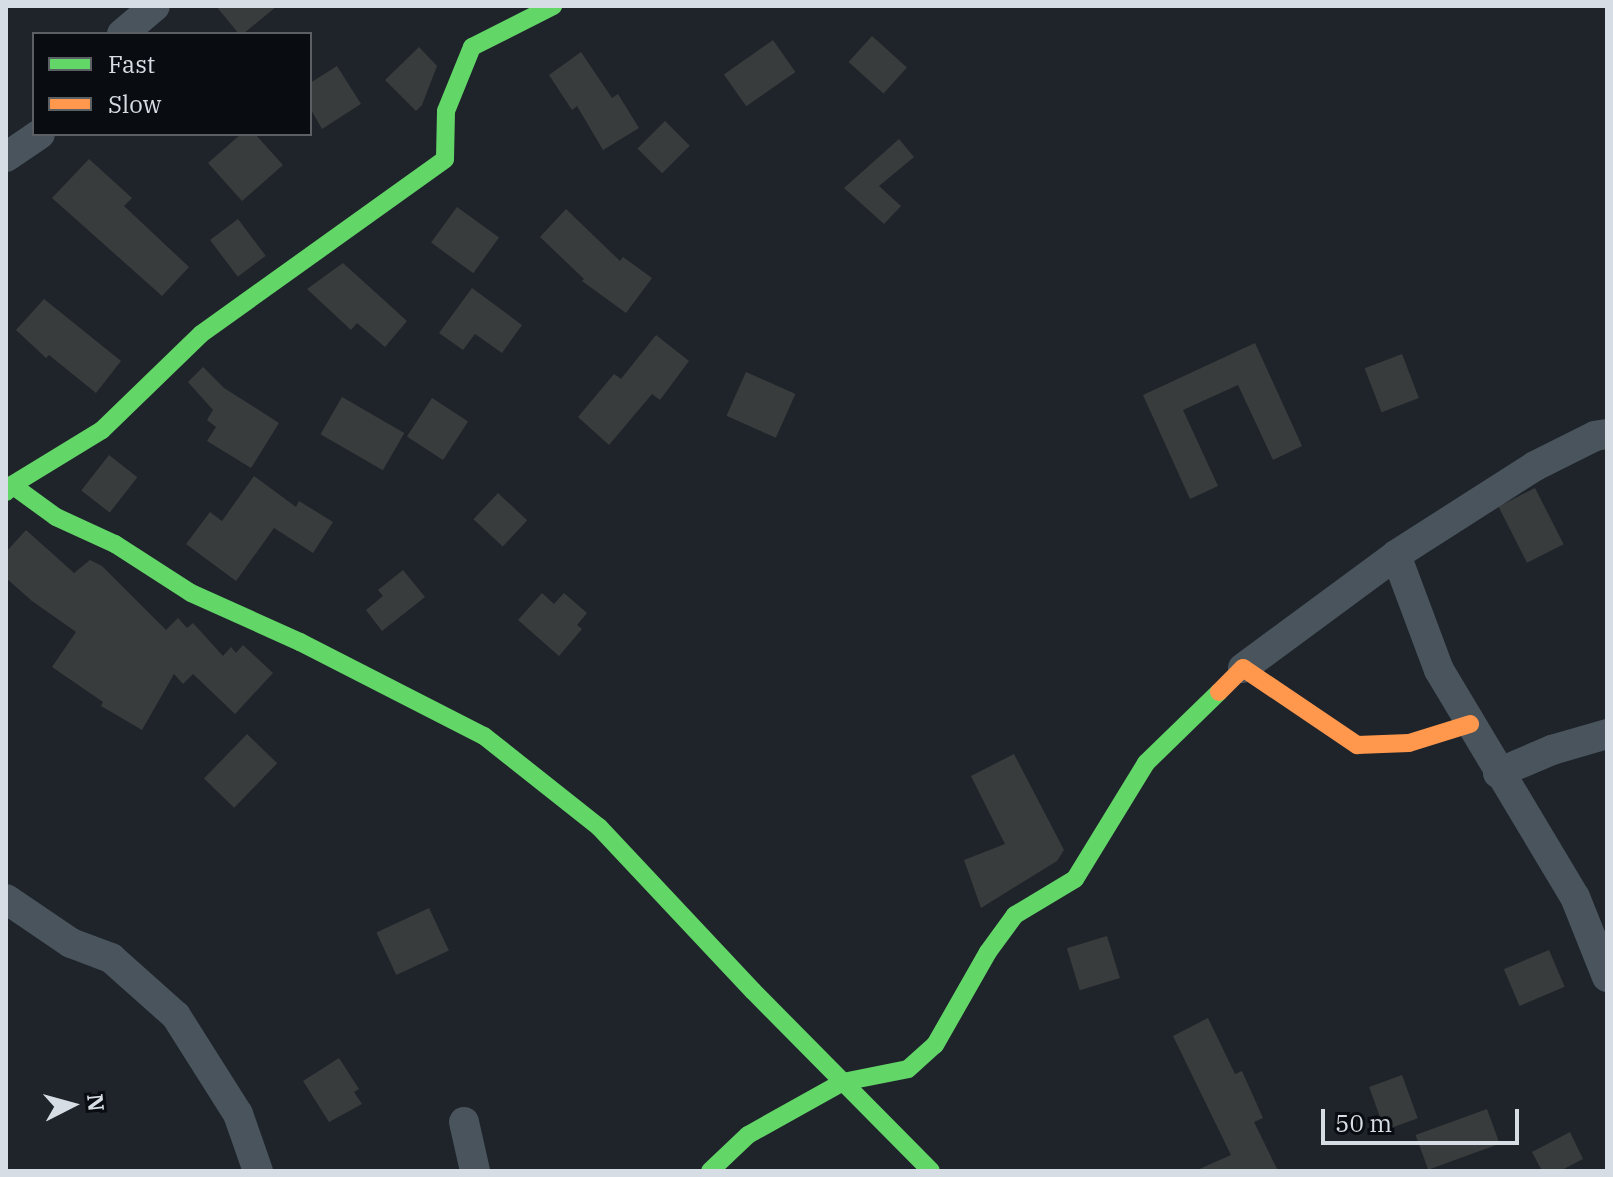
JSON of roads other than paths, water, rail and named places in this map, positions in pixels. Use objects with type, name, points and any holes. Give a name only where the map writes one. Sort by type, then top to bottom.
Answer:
[{"type":"street","points":[[124,32],[155,6]]},
{"type":"street","points":[[553,6],[472,47],[446,111],[445,159],[201,334],[102,430],[9,488],[56,517],[115,544],[191,593],[300,642],[484,736],[599,827],[931,1171]]},
{"type":"street","points":[[6,157],[37,136]]},
{"type":"street","points":[[710,1171],[748,1135],[843,1082],[908,1069],[935,1045],[988,952],[1015,915],[1075,879],[1146,763],[1243,668],[1396,555],[1535,466],[1595,436],[1607,434]]},
{"type":"street","points":[[1396,555],[1439,670],[1575,897],[1607,977]]},
{"type":"street","points":[[1243,668],[1357,745],[1409,743],[1470,724]]},
{"type":"street","points":[[1498,773],[1552,750],[1607,734]]},
{"type":"street","points":[[6,899],[71,943],[111,958],[176,1016],[238,1114],[258,1171]]},
{"type":"street","points":[[464,1122],[475,1171]]}]
